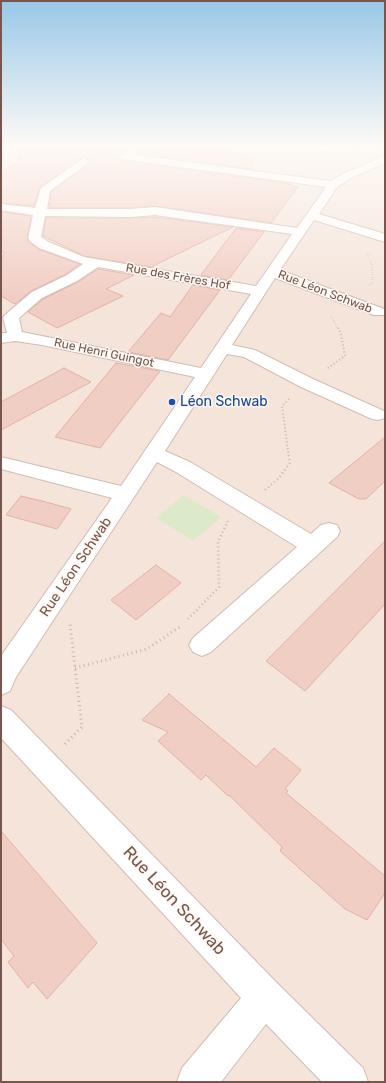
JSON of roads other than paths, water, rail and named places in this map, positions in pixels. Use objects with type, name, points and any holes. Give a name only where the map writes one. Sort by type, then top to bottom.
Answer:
[{"type":"street","name":"Rue des Frères Hof","points":[[44,196],[34,238],[44,245],[81,260],[259,291]]},
{"type":"street","name":"Rue Léon Schwab","points":[[1,683],[4,673],[154,453],[259,291],[326,196]]},
{"type":"street","points":[[1,207],[40,212],[131,213],[155,211],[301,232]]},
{"type":"street","points":[[312,216],[385,238]]},
{"type":"street","points":[[8,337],[11,317],[37,295],[72,278],[96,262]]},
{"type":"street","name":"Rue Léon Schwab","points":[[272,272],[379,312]]},
{"type":"street","name":"Rue Henri Guingot","points":[[8,337],[206,374]]},
{"type":"street","points":[[223,348],[249,353],[307,383],[378,415]]},
{"type":"street","points":[[154,453],[183,467],[313,546]]},
{"type":"street","points":[[1,463],[126,494]]},
{"type":"street","points":[[202,645],[329,530]]},
{"type":"street","name":"Rue Léon Schwab","points":[[1,719],[265,997],[349,1082]]},
{"type":"street","points":[[196,1082],[265,997]]},
{"type":"place","name":"Léon Schwab","points":[[172,402]]}]
